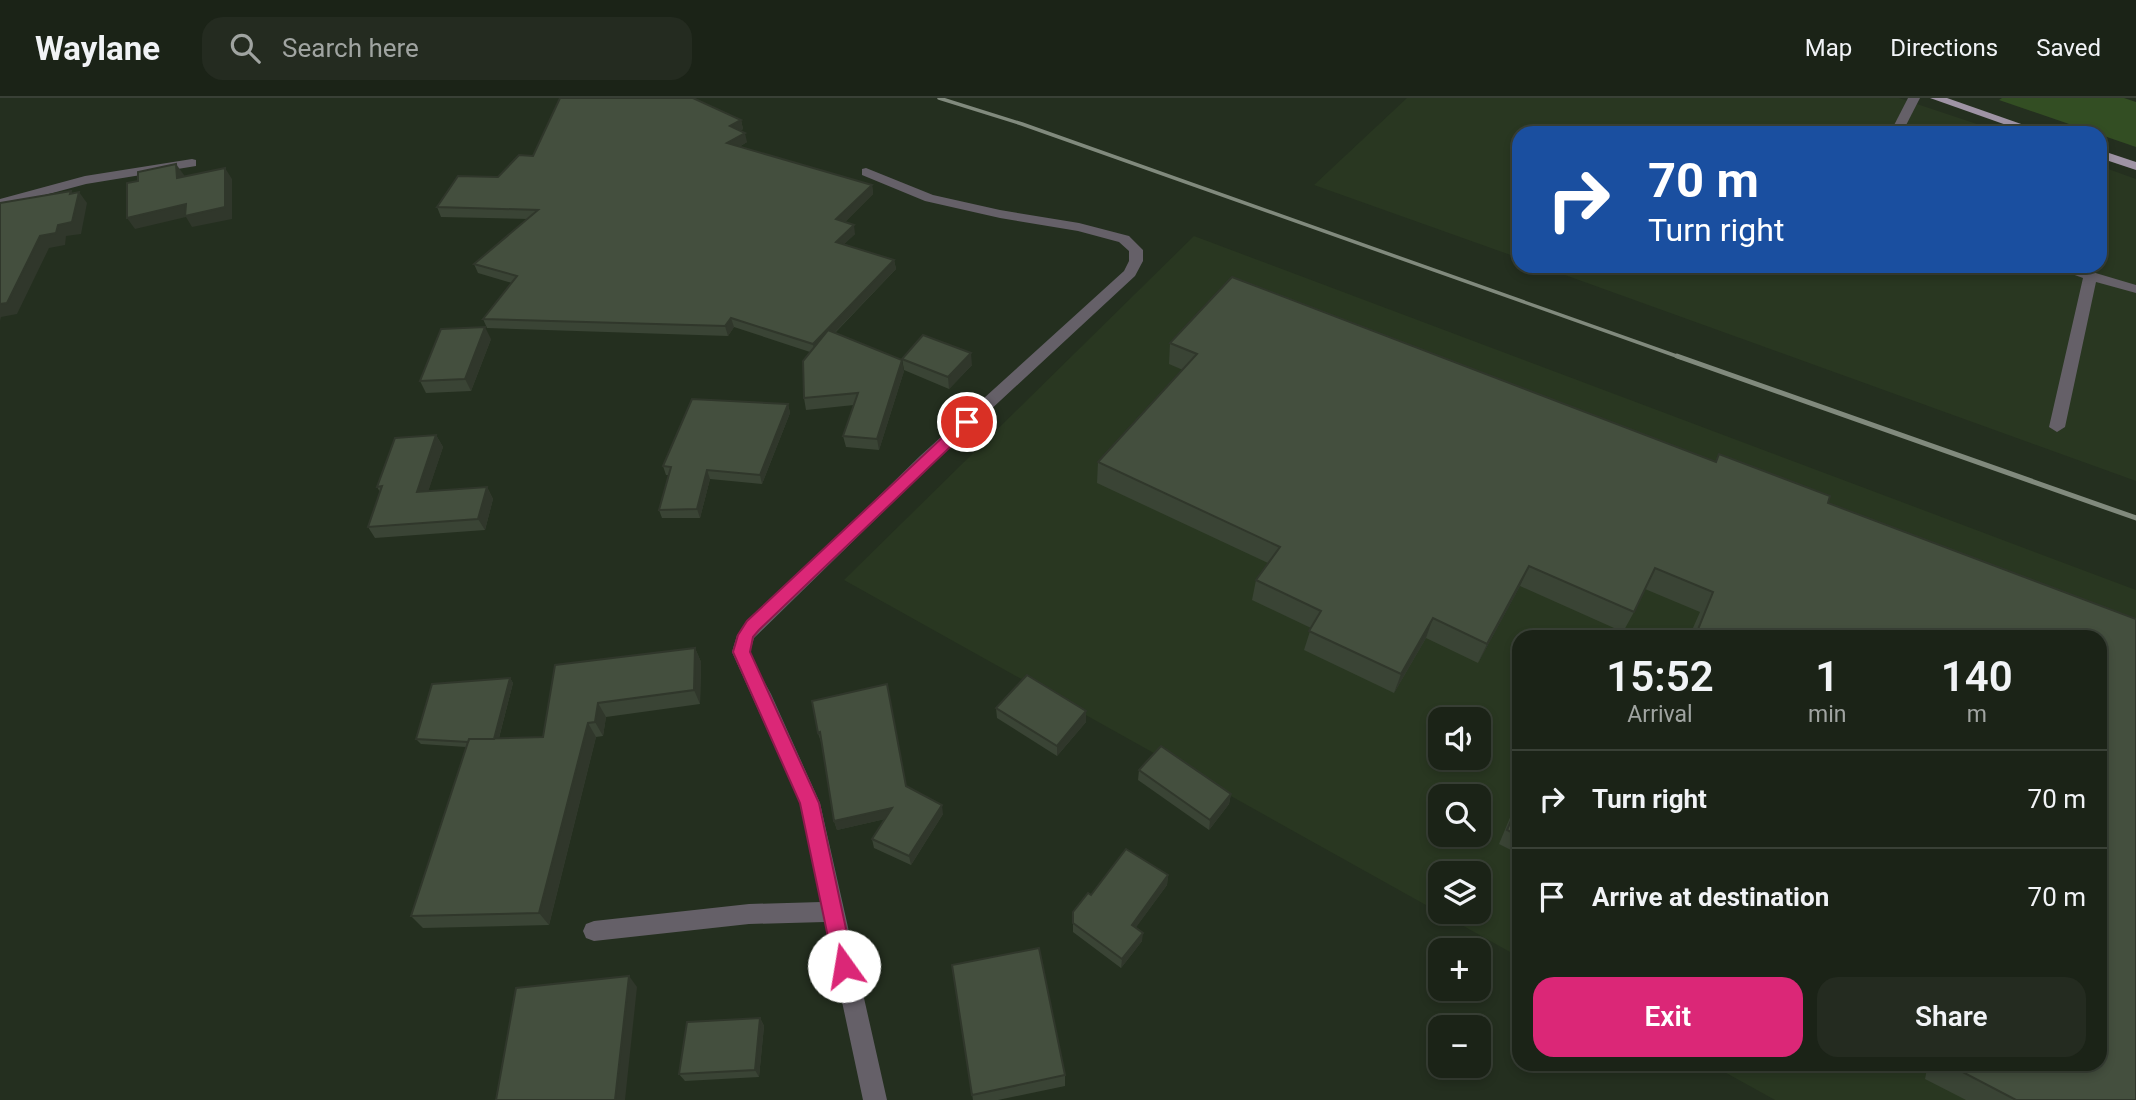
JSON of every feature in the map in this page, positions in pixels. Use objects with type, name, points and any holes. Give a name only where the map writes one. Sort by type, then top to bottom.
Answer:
[{"type":"main road","points":[[1936,98],[2020,126]]},
{"type":"main road","points":[[2107,156],[2136,166]]},
{"type":"street","points":[[1900,126],[1914,98]]},
{"type":"street","points":[[0,203],[85,180],[192,163]]},
{"type":"street","points":[[866,172],[929,198],[1000,214],[1079,227],[1124,239],[1136,250],[1136,261],[1130,273],[926,460],[746,635],[741,652],[746,667],[762,694],[810,803],[875,1100]]},
{"type":"street","points":[[2078,273],[2136,289]]},
{"type":"street","points":[[2057,427],[2090,277]]},
{"type":"street","points":[[594,931],[749,914],[832,912]]},
{"type":"shaded area","points":[[1407,98],[1899,98],[1983,126],[1512,126],[1512,256],[1314,185]]},
{"type":"shaded area","points":[[2107,169],[2136,179],[2136,481],[1559,273],[2107,273]]},
{"type":"shaded area","points":[[1194,236],[2136,590],[2136,1100],[1775,1100],[1723,1071],[2107,1071],[2107,630],[1512,630],[1512,953],[1491,941],[1491,938],[1485,938],[1460,924],[1491,924],[1491,861],[1428,861],[1428,906],[844,580]]},
{"type":"green space","points":[[2124,98],[2136,102],[2136,147],[2107,137],[2107,126],[2075,126],[1999,100]]},
{"type":"building","points":[[560,98],[693,98],[741,120],[730,126],[745,133],[727,143],[872,185],[836,219],[854,225],[836,242],[894,260],[813,344],[731,318],[725,326],[483,319],[517,276],[474,264],[538,210],[437,207],[458,176],[498,177],[519,155],[533,156]]},
{"type":"building","points":[[176,164],[177,178],[225,168],[225,207],[185,216],[186,204],[127,218],[127,183],[138,181],[138,172]]},
{"type":"building","points":[[71,191],[70,194],[79,192],[72,222],[58,225],[56,233],[40,236],[7,303],[0,304],[0,203]]},
{"type":"building","points":[[1232,277],[1716,462],[1719,454],[1830,496],[1828,503],[2136,619],[2136,1100],[2016,1100],[1960,1071],[2107,1071],[2107,630],[1698,630],[1713,592],[1655,568],[1634,612],[1529,566],[1487,644],[1433,618],[1401,674],[1309,631],[1321,611],[1256,580],[1280,547],[1098,462],[1197,354],[1170,343]]},
{"type":"building","points":[[485,327],[465,379],[420,381],[441,329]]},
{"type":"building","points":[[828,330],[902,360],[877,439],[843,436],[858,393],[804,398],[803,361]]},
{"type":"building","points":[[923,335],[971,353],[948,377],[902,359]]},
{"type":"building","points":[[692,399],[788,404],[760,475],[707,470],[697,509],[659,510],[671,467],[663,466]]},
{"type":"building","points":[[436,435],[417,492],[487,487],[478,519],[368,527],[382,486],[377,487],[395,438]]},
{"type":"building","points":[[695,648],[694,690],[598,703],[595,722],[588,723],[539,913],[411,916],[469,739],[543,737],[555,665]]},
{"type":"building","points":[[1027,675],[1086,711],[1057,746],[996,708]]},
{"type":"building","points":[[510,678],[494,739],[469,739],[468,742],[416,739],[432,684]]},
{"type":"building","points":[[887,684],[906,786],[942,805],[909,856],[872,839],[892,808],[834,821],[820,732],[818,733],[812,701]]},
{"type":"building","points":[[1161,746],[1231,794],[1210,820],[1139,770]]},
{"type":"building","points":[[1512,818],[1512,832],[1507,830]]},
{"type":"building","points":[[1126,849],[1168,875],[1132,925],[1143,933],[1122,959],[1073,923],[1073,912],[1088,893],[1091,895]]},
{"type":"building","points":[[1039,948],[1065,1075],[972,1095],[952,965]]},
{"type":"building","points":[[629,976],[615,1100],[496,1100],[516,988]]},
{"type":"building","points":[[760,1018],[755,1070],[679,1074],[687,1022]]},
{"type":"railway","points":[[939,98],[1022,124],[1682,358]]},
{"type":"railway","points":[[1677,356],[2136,518]]},
{"type":"route","points":[[844,966],[810,803],[741,652],[746,635],[753,625],[967,422]]}]
